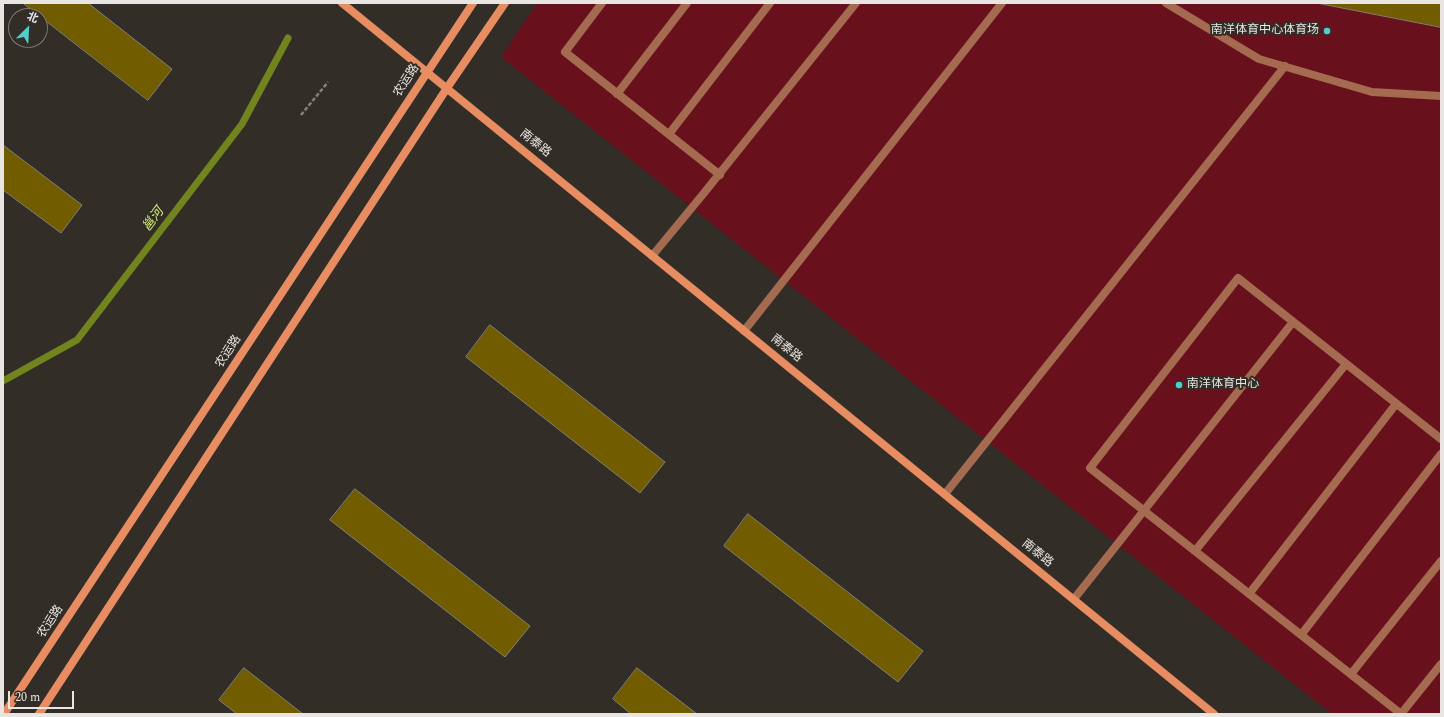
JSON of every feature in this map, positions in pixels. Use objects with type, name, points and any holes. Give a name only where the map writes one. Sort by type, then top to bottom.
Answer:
[{"type":"main road","name":"南泰路","points":[[342,3],[1214,714]]},
{"type":"main road","name":"农运路","points":[[4,714],[473,3]]},
{"type":"main road","points":[[39,714],[447,88],[505,3]]},
{"type":"lane","points":[[602,3],[565,52],[720,174]]},
{"type":"lane","points":[[618,94],[687,3]]},
{"type":"lane","points":[[669,134],[770,3]]},
{"type":"lane","points":[[652,256],[720,174],[856,3]]},
{"type":"lane","points":[[744,330],[1002,3]]},
{"type":"lane","points":[[1166,3],[1259,59],[1372,92],[1441,96]]},
{"type":"lane","points":[[945,494],[1285,66]]},
{"type":"lane","points":[[1441,439],[1238,278],[1090,468],[1401,714],[1441,664]]},
{"type":"lane","points":[[1074,599],[1293,322]]},
{"type":"lane","points":[[1195,551],[1346,364]]},
{"type":"lane","points":[[1249,594],[1396,404]]},
{"type":"lane","points":[[1301,635],[1441,454]]},
{"type":"lane","points":[[1351,674],[1441,561]]},
{"type":"path","points":[[301,115],[328,82]]},
{"type":"shaded area","name":"南洋体育中心","points":[[537,3],[1441,3],[1441,714],[1332,714],[501,57]]},
{"type":"building","points":[[23,3],[88,3],[172,69],[148,100],[48,22],[48,8],[29,8]]},
{"type":"building","points":[[1317,3],[1441,3],[1441,27]]},
{"type":"building","points":[[3,145],[82,205],[61,233],[3,190]]},
{"type":"building","points":[[490,325],[665,462],[640,493],[466,357]]},
{"type":"building","points":[[355,489],[530,626],[505,657],[330,520]]},
{"type":"building","points":[[748,514],[923,651],[898,682],[724,546]]},
{"type":"building","points":[[244,668],[303,714],[237,714],[219,700]]},
{"type":"building","points":[[637,668],[697,714],[631,714],[613,699]]},
{"type":"waterway","name":"邕河","points":[[3,381],[77,340],[242,124],[288,38]]},
{"type":"place","name":"南洋体育中心体育场","points":[[1327,31]]},
{"type":"place","name":"南洋体育中心","points":[[1179,385]]}]
